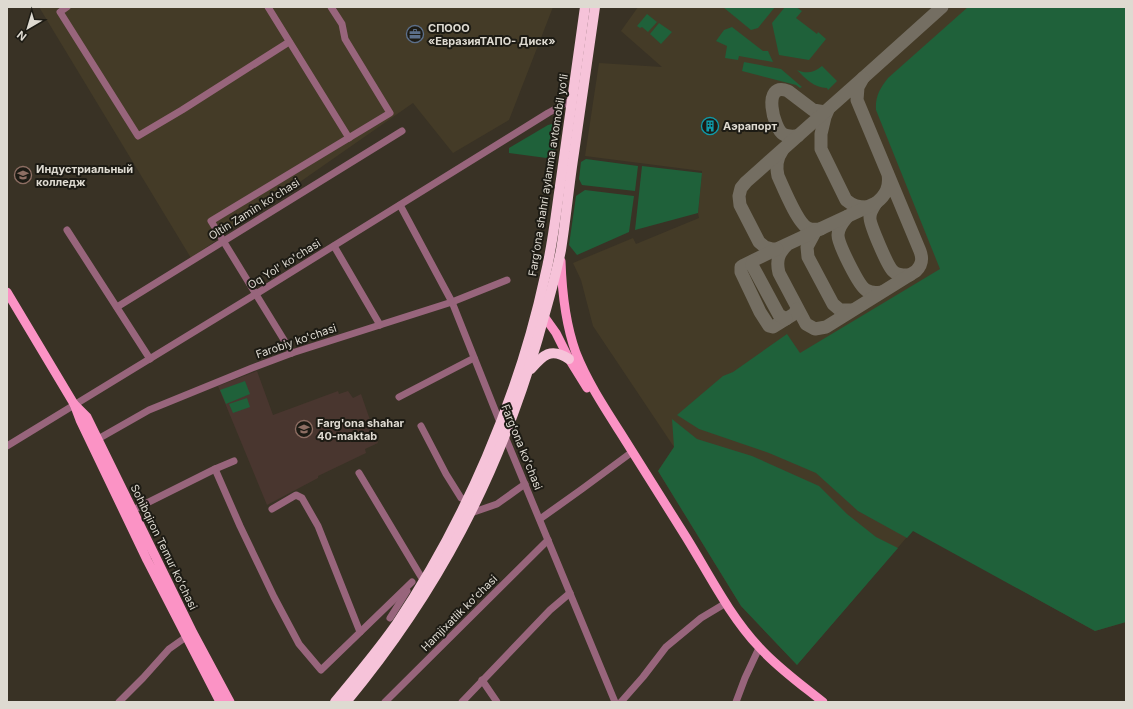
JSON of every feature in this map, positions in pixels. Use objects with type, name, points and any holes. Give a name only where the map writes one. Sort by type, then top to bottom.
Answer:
[{"type":"highway","name":"Fargʻona shahri aylanma avtomobil yoʻli","points":[[335,702],[391,631],[454,527],[500,422],[532,330],[541,312],[561,250],[585,7]]},
{"type":"highway","name":"Fargʻona shahri aylanma avtomobil yoʻli","points":[[346,702],[386,652],[413,613],[456,542],[471,513],[505,436],[528,372],[541,312],[594,7]]},
{"type":"highway","points":[[528,372],[537,361],[551,352],[569,359]]},
{"type":"main road","points":[[561,250],[562,292],[571,336],[583,368],[599,398],[726,603]]},
{"type":"main road","name":"Sohibqiron Temur koʻchasi","points":[[7,292],[74,404],[80,420],[147,560],[217,700]]},
{"type":"main road","points":[[541,312],[556,333],[569,359],[696,564],[759,648],[782,669],[823,702]]},
{"type":"main road","name":"Sohibqiron Temur koʻchasi","points":[[74,404],[87,416],[193,633],[230,702]]},
{"type":"street","points":[[67,7],[60,12],[138,136],[289,42]]},
{"type":"street","points":[[268,7],[349,138]]},
{"type":"street","points":[[292,353],[211,221],[390,113],[345,39],[342,24],[331,7]]},
{"type":"street","name":"Oq Yol' ko'chasi","points":[[7,446],[530,125],[577,100]]},
{"type":"street","name":"Oltin Zamin koʻchasi","points":[[117,307],[402,131]]},
{"type":"street","name":"Fargʻona koʻchasi","points":[[400,205],[452,302],[505,436],[615,702]]},
{"type":"street","points":[[67,230],[150,359]]},
{"type":"street","points":[[334,246],[380,325]]},
{"type":"street","name":"Farobiy ko'chasi","points":[[98,439],[156,407],[194,390],[292,353],[452,302],[507,280]]},
{"type":"street","points":[[399,398],[474,358]]},
{"type":"street","points":[[421,426],[446,474],[461,498],[467,500]]},
{"type":"street","points":[[540,519],[628,455]]},
{"type":"street","points":[[133,510],[234,461]]},
{"type":"street","points":[[215,469],[274,598],[299,644],[321,670],[412,582],[416,579],[423,580]]},
{"type":"street","points":[[359,472],[423,580]]},
{"type":"street","points":[[471,513],[497,504],[525,484]]},
{"type":"street","points":[[272,509],[296,496],[302,498],[318,526],[360,632]]},
{"type":"street","name":"Hamjixatlik koʻchasi","points":[[385,702],[548,540]]},
{"type":"street","points":[[390,618],[412,582]]},
{"type":"street","points":[[462,702],[550,610],[570,593]]},
{"type":"street","points":[[621,702],[666,647],[701,618],[726,603]]},
{"type":"street","points":[[119,702],[169,649],[186,637]]},
{"type":"street","points":[[736,702],[759,648]]},
{"type":"street","points":[[482,680],[497,702]]},
{"type":"shaded area","points":[[39,7],[553,7],[509,120],[453,153],[413,103],[191,258]]},
{"type":"shaded area","points":[[638,7],[1126,7],[1126,622],[1095,631],[913,530],[797,665],[741,606],[658,471],[674,447],[593,326],[581,280],[573,263],[633,238],[636,244],[699,218],[698,213],[702,171],[585,156],[599,63],[662,67],[621,31]]},
{"type":"shaded area","name":"Farg'ona shahar 40-maktab","points":[[257,371],[273,415],[338,391],[339,394],[348,391],[353,398],[361,394],[378,443],[365,449],[366,453],[318,476],[318,478],[267,505],[218,386]]},
{"type":"green space","points":[[723,7],[775,7],[758,28],[751,30]]},
{"type":"green space","points":[[785,7],[796,7],[802,11],[796,18],[826,39],[809,60],[779,55],[772,23]]},
{"type":"green space","points":[[968,7],[1126,7],[1126,622],[1095,631],[913,531],[907,538],[858,511],[816,473],[769,453],[699,429],[677,415],[723,376],[733,372],[787,334],[800,353],[940,269],[876,110],[876,101],[880,89],[888,78]]},
{"type":"green space","points":[[647,14],[657,22],[648,32],[642,27],[640,28],[637,26]]},
{"type":"green space","points":[[659,23],[672,32],[661,44],[650,34]]},
{"type":"green space","points":[[732,27],[763,51],[768,51],[773,62],[739,56],[738,60],[725,58],[727,46],[716,41],[724,30]]},
{"type":"green space","points":[[744,62],[781,69],[802,87],[800,88],[796,85],[742,71]]},
{"type":"green space","points":[[822,66],[837,81],[828,90],[827,88],[822,88],[810,82],[797,70],[810,72]]},
{"type":"green space","points":[[552,124],[557,129],[554,159],[509,153],[509,148]]},
{"type":"green space","points":[[586,159],[638,166],[635,191],[582,185],[579,179],[581,162]]},
{"type":"green space","points":[[642,166],[702,173],[698,213],[635,230]]},
{"type":"green space","points":[[585,190],[634,196],[629,232],[577,255],[569,245],[576,196]]},
{"type":"green space","points":[[245,381],[250,394],[226,404],[220,390]]},
{"type":"green space","points":[[247,398],[250,407],[233,413],[229,404]]},
{"type":"green space","points":[[672,419],[697,439],[752,456],[819,486],[847,514],[876,537],[898,548],[797,665],[741,606],[658,471],[674,447]]},
{"type":"taxiway","points":[[863,78],[942,7]]},
{"type":"taxiway","points":[[788,244],[779,257],[779,273],[806,324],[815,329],[826,327],[916,271],[921,264],[922,259],[920,251],[857,100],[858,87],[863,78],[746,182],[741,188],[739,196],[740,205],[759,242],[765,247],[777,249],[876,203],[888,187],[888,183],[888,179],[888,174]]},
{"type":"taxiway","points":[[798,136],[786,136],[776,124],[772,107],[772,99],[775,93],[780,90],[788,91],[813,110],[825,112]]},
{"type":"taxiway","points":[[828,110],[821,134],[821,149],[846,200],[856,206],[867,207]]},
{"type":"taxiway","points":[[782,151],[778,160],[777,173],[791,205],[804,225],[811,229],[821,229]]},
{"type":"taxiway","points":[[876,203],[872,210],[870,221],[883,254],[895,273],[910,275]]},
{"type":"taxiway","points":[[848,216],[838,232],[839,240],[845,255],[863,287],[870,292],[881,292]]},
{"type":"taxiway","points":[[815,232],[807,247],[808,257],[833,304],[840,310],[852,310]]},
{"type":"taxiway","points":[[777,249],[744,265],[741,267],[741,272],[760,312],[769,326],[773,327],[794,314],[797,309]]},
{"type":"taxiway","points":[[753,261],[752,265],[779,315],[786,319]]},
{"type":"place","name":"СПООО «ЕвразияТАПО- Диск»","points":[[415,34]]},
{"type":"place","name":"Аэрапорт","points":[[710,126]]},
{"type":"place","name":"Индустриальный колледж","points":[[23,175]]},
{"type":"place","name":"Farg'ona shahar 40-maktab","points":[[304,429]]}]
